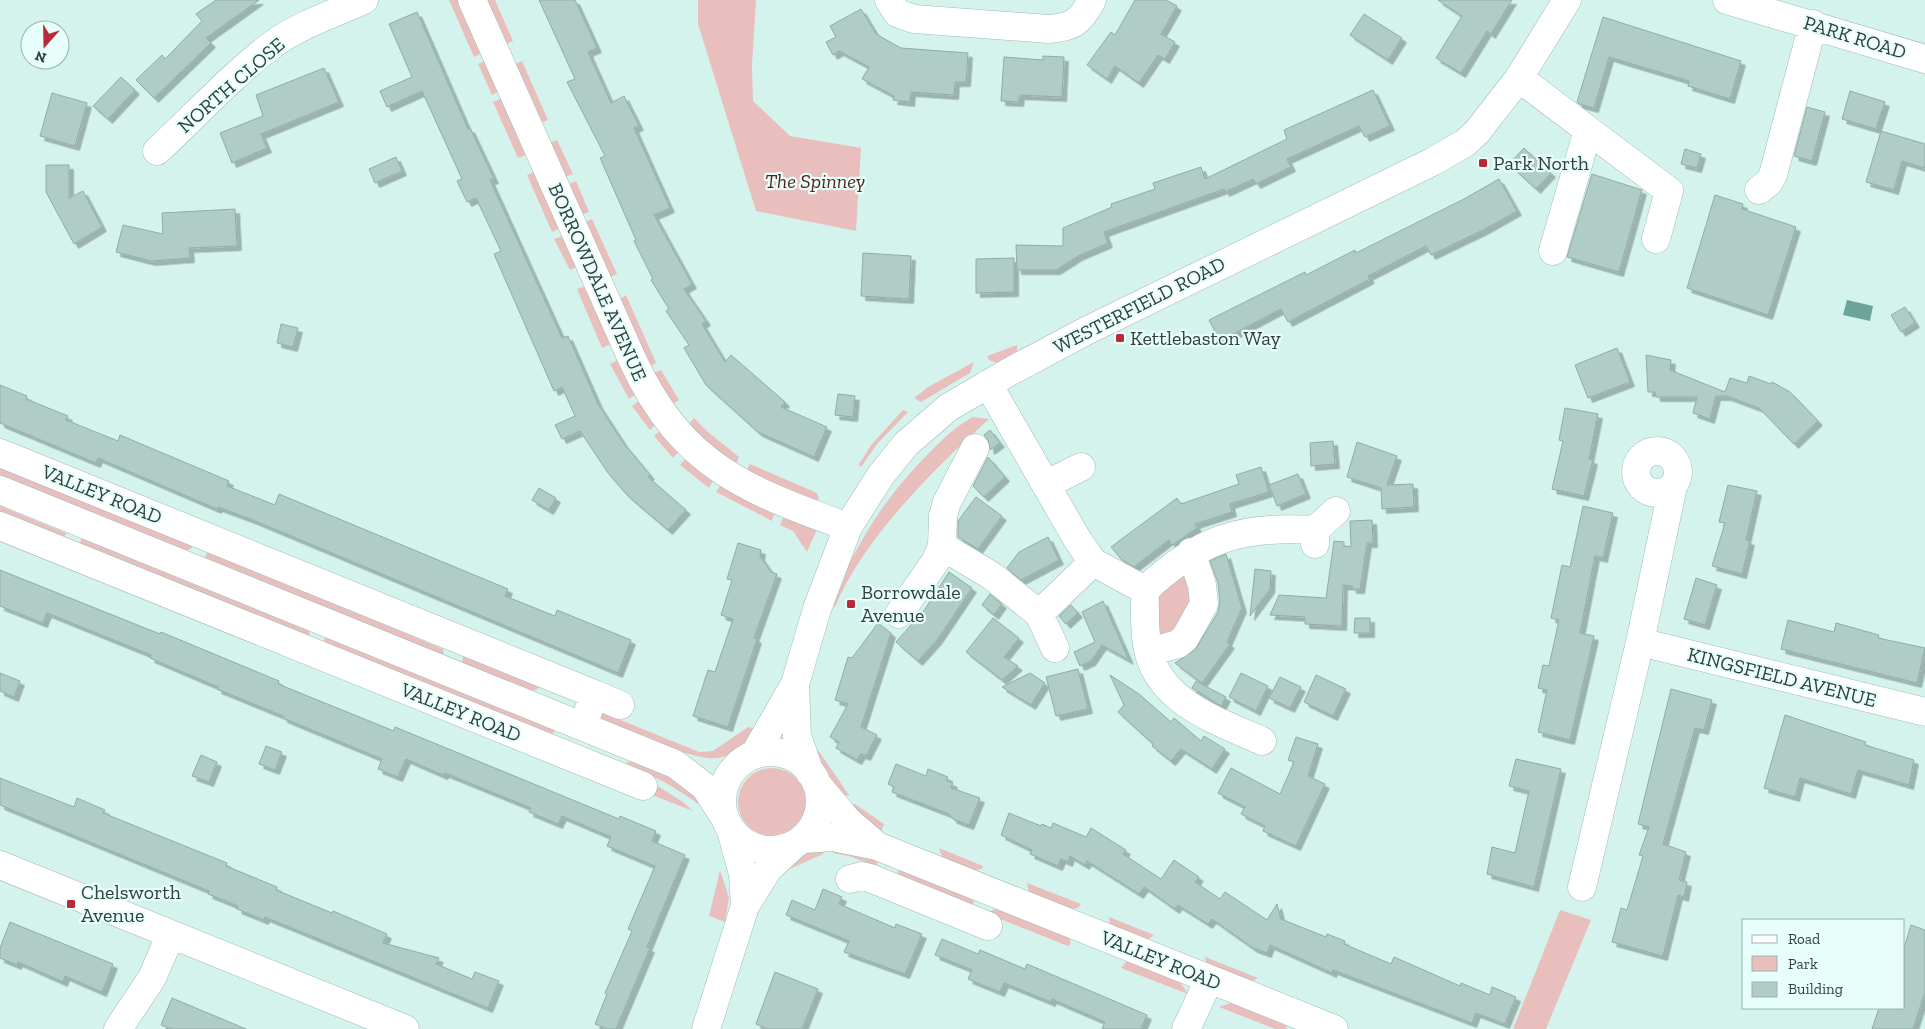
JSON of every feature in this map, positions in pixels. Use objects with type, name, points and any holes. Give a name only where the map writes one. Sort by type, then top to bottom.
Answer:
[{"type":"street","name":"NORTH CLOSE","points":[[157,151],[247,66],[272,45],[302,28],[364,0]]},
{"type":"street","name":"BORROWDALE AVENUE","points":[[472,0],[633,362],[657,406],[692,447],[729,477],[779,502],[848,527]]},
{"type":"street","points":[[889,0],[897,12],[914,19],[1049,29],[1067,27],[1076,22],[1085,13],[1092,0]]},
{"type":"street","name":"WESTERFIELD ROAD","points":[[747,759],[795,684],[817,608],[848,527],[881,475],[906,444],[949,407],[1086,331],[1454,150],[1477,132],[1519,78],[1567,0]]},
{"type":"street","name":"PARK ROAD","points":[[1727,0],[1925,59]]},
{"type":"street","points":[[1759,190],[1769,182],[1772,175],[1812,24]]},
{"type":"street","points":[[1519,78],[1669,191],[1656,239]]},
{"type":"street","points":[[1553,251],[1588,130]]},
{"type":"street","points":[[988,384],[1077,539],[1093,562],[1145,590]]},
{"type":"street","points":[[900,614],[935,562],[942,546],[943,516],[947,502],[975,448]]},
{"type":"street","name":"VALLEY ROAD","points":[[0,453],[620,704]]},
{"type":"street","points":[[1047,484],[1082,467]]},
{"type":"street","points":[[1582,887],[1640,642],[1673,486]]},
{"type":"street","name":"VALLEY ROAD","points":[[0,490],[675,764],[712,770],[726,768],[747,759]]},
{"type":"street","points":[[1265,742],[1205,715],[1176,696],[1157,671],[1149,652],[1145,619],[1145,590],[1164,572],[1191,552],[1224,538],[1264,530],[1315,537],[1336,511]]},
{"type":"street","name":"VALLEY ROAD","points":[[68,553],[80,522]]},
{"type":"street","name":"VALLEY ROAD","points":[[0,526],[643,786]]},
{"type":"street","points":[[192,567],[204,535]]},
{"type":"street","points":[[942,546],[992,576],[1039,614],[1055,648]]},
{"type":"street","points":[[1149,652],[1178,644],[1186,638],[1204,604],[1202,585],[1191,552]]},
{"type":"street","points":[[1039,614],[1093,562]]},
{"type":"street","points":[[310,652],[324,620]]},
{"type":"street","name":"VALLEY ROAD","points":[[446,670],[459,640]]},
{"type":"street","name":"KINGSFIELD AVENUE","points":[[1640,642],[1925,712]]},
{"type":"street","name":"WESTERFIELD ROAD","points":[[795,684],[797,736],[813,778]]},
{"type":"street","points":[[584,726],[594,694]]},
{"type":"street","points":[[611,773],[621,741]]},
{"type":"street","points":[[706,1029],[745,906],[768,869],[813,827],[819,813],[820,798],[813,778],[799,761],[785,754],[769,752],[747,759],[725,783],[721,799],[743,874],[745,906]]},
{"type":"street","name":"VALLEY ROAD","points":[[675,764],[705,787],[727,823]]},
{"type":"street","name":"VALLEY ROAD","points":[[813,778],[847,820],[886,849]]},
{"type":"street","points":[[727,823],[741,841],[753,848],[767,851],[782,850],[799,842]]},
{"type":"street","name":"VALLEY ROAD","points":[[799,842],[833,837],[886,849],[1334,1029]]},
{"type":"street","points":[[881,883],[886,849]]},
{"type":"street","points":[[0,864],[405,1029]]},
{"type":"street","points":[[850,879],[862,876],[982,924],[988,890]]},
{"type":"street","points":[[118,1029],[152,978],[171,934]]},
{"type":"street","points":[[1186,1029],[1209,980]]},
{"type":"green space","points":[[449,0],[464,0],[487,51],[474,57]]},
{"type":"green space","points":[[481,0],[495,0],[513,41],[501,46]]},
{"type":"green space","name":"The Spinney","points":[[698,0],[756,0],[752,65],[753,101],[790,136],[861,148],[856,231],[756,211],[698,24]]},
{"type":"green space","points":[[490,59],[499,91],[492,95],[478,64]]},
{"type":"green space","points":[[522,61],[548,120],[537,124],[515,64]]},
{"type":"green space","points":[[503,98],[531,153],[518,158],[493,102]]},
{"type":"green space","points":[[557,140],[573,174],[562,178],[548,144]]},
{"type":"green space","points":[[539,170],[564,227],[552,232],[527,175]]},
{"type":"green space","points":[[576,181],[589,212],[579,216],[566,185]]},
{"type":"green space","points":[[592,219],[617,274],[610,277],[583,223]]},
{"type":"green space","points":[[566,235],[579,266],[570,270],[554,239]]},
{"type":"green space","points":[[589,285],[611,344],[602,348],[577,289]]},
{"type":"green space","points":[[626,295],[656,363],[649,367],[620,299]]},
{"type":"green space","points":[[1017,345],[1017,351],[997,363],[989,360],[987,356]]},
{"type":"green space","points":[[618,360],[637,393],[629,399],[610,364]]},
{"type":"green space","points":[[974,362],[970,373],[921,402],[914,398],[928,387]]},
{"type":"green space","points":[[661,370],[679,400],[673,404],[653,373]]},
{"type":"green space","points":[[640,400],[658,422],[650,430],[632,406]]},
{"type":"green space","points":[[903,410],[908,412],[878,443],[861,467],[859,464],[872,444]]},
{"type":"green space","points":[[973,417],[989,419],[946,459],[902,506],[863,556],[847,582],[835,607],[830,605],[850,562],[884,505],[929,453],[961,424]]},
{"type":"green space","points":[[694,418],[739,457],[736,464],[687,426]]},
{"type":"green space","points":[[660,431],[681,449],[673,458],[654,436]]},
{"type":"green space","points":[[686,458],[713,481],[709,488],[680,465]]},
{"type":"green space","points":[[750,464],[817,493],[819,499],[814,505],[744,475]]},
{"type":"green space","points":[[0,467],[192,545],[192,548],[186,551],[0,475]]},
{"type":"green space","points":[[721,485],[770,507],[774,514],[772,521],[716,492]]},
{"type":"green space","points":[[0,506],[66,533],[64,538],[0,512]]},
{"type":"green space","points":[[784,516],[817,529],[807,552],[793,531],[780,525]]},
{"type":"green space","points":[[82,538],[309,630],[310,637],[79,544]]},
{"type":"green space","points":[[208,551],[443,649],[444,656],[205,558]]},
{"type":"green space","points":[[1181,572],[1201,592],[1165,643],[1153,626],[1158,595]]},
{"type":"green space","points":[[325,637],[555,730],[552,735],[323,643]]},
{"type":"green space","points":[[463,655],[541,687],[533,691],[462,663]]},
{"type":"green space","points":[[596,710],[699,752],[713,751],[748,727],[758,729],[746,744],[736,751],[718,758],[707,758],[675,749],[593,716]]},
{"type":"green space","points":[[811,740],[849,795],[843,796],[808,744]]},
{"type":"green space","points":[[634,761],[672,777],[696,795],[698,804],[662,781],[622,764]]},
{"type":"green space","points":[[765,768],[779,768],[791,773],[801,783],[806,795],[806,809],[801,821],[791,831],[779,836],[765,836],[753,831],[743,821],[738,809],[738,795],[743,783],[753,773]]},
{"type":"green space","points":[[656,785],[683,802],[693,811],[652,795]]},
{"type":"green space","points":[[855,804],[884,824],[881,832],[850,805]]},
{"type":"green space","points":[[825,846],[823,854],[785,871],[796,858]]},
{"type":"green space","points":[[833,847],[876,859],[878,867],[849,856],[833,853]]},
{"type":"green space","points":[[939,848],[983,866],[982,869],[975,870],[942,857]]},
{"type":"green space","points":[[720,870],[729,898],[725,922],[709,916]]},
{"type":"green space","points":[[903,870],[972,898],[974,903],[972,905],[897,876],[898,871]]},
{"type":"green space","points":[[1027,883],[1081,904],[1078,908],[1071,909],[1029,893]]},
{"type":"green space","points":[[996,909],[1069,937],[1071,943],[1068,946],[985,913]]},
{"type":"green space","points":[[1560,910],[1591,920],[1546,1029],[1513,1029]]},
{"type":"green space","points":[[1109,917],[1154,935],[1147,940],[1110,925]]},
{"type":"green space","points":[[1205,957],[1258,978],[1251,982],[1206,964]]},
{"type":"green space","points":[[1127,961],[1180,982],[1188,994],[1121,968]]},
{"type":"green space","points":[[1231,1003],[1285,1025],[1288,1029],[1275,1029],[1219,1007]]},
{"type":"shaded area","points":[[1847,300],[1873,306],[1870,321],[1843,315]]},
{"type":"building","points":[[216,0],[259,0],[206,38],[211,43],[154,98],[136,80],[162,55],[165,59],[202,21],[196,14]]},
{"type":"building","points":[[539,0],[575,0],[597,48],[588,52],[611,103],[624,96],[639,126],[634,128],[670,208],[654,215],[692,284],[684,289],[706,321],[702,324],[725,362],[731,355],[785,402],[781,407],[827,427],[814,457],[758,432],[706,385],[684,348],[689,345],[666,311],[669,309],[651,280],[653,279],[634,241],[636,240],[600,158],[605,156],[567,82],[575,79]]},
{"type":"building","points":[[1135,0],[1166,0],[1177,6],[1161,34],[1175,42],[1165,59],[1158,55],[1139,83],[1115,66],[1107,79],[1087,65],[1111,32],[1115,35]]},
{"type":"building","points":[[1438,0],[1512,0],[1491,34],[1487,31],[1461,73],[1436,58],[1462,16]]},
{"type":"building","points":[[861,9],[876,34],[901,48],[968,53],[966,82],[955,82],[954,95],[911,92],[910,102],[893,100],[894,96],[862,79],[869,67],[839,51],[833,55],[826,42],[836,37],[830,26]]},
{"type":"building","points":[[417,12],[468,129],[470,128],[494,179],[490,180],[562,338],[568,336],[598,404],[624,444],[650,475],[648,477],[686,510],[668,530],[627,495],[608,473],[580,431],[562,439],[555,425],[575,416],[562,387],[554,391],[494,254],[501,251],[476,198],[467,202],[457,181],[462,179],[422,91],[387,107],[380,91],[412,77],[389,24]]},
{"type":"building","points":[[1364,14],[1402,38],[1388,60],[1350,35]]},
{"type":"building","points":[[1603,17],[1741,61],[1730,99],[1688,86],[1689,81],[1609,57],[1594,108],[1579,104],[1577,102]]},
{"type":"building","points":[[1043,56],[1064,57],[1062,97],[1020,95],[1019,102],[1001,101],[1004,57],[1043,60]]},
{"type":"building","points":[[324,68],[339,102],[261,134],[267,148],[232,163],[220,133],[263,116],[256,95]]},
{"type":"building","points":[[121,77],[135,90],[108,119],[93,106]]},
{"type":"building","points":[[1373,90],[1390,126],[1365,137],[1359,126],[1287,159],[1291,167],[1256,184],[1253,179],[1225,192],[1224,189],[1104,232],[1108,243],[1078,256],[1056,270],[1017,270],[1016,245],[1063,246],[1063,228],[1112,207],[1111,204],[1155,189],[1153,183],[1201,167],[1205,179],[1287,139],[1284,130]]},
{"type":"building","points":[[1850,91],[1885,102],[1876,129],[1842,119]]},
{"type":"building","points":[[52,93],[87,103],[75,146],[40,136]]},
{"type":"building","points":[[1807,107],[1825,112],[1812,161],[1794,156]]},
{"type":"building","points":[[1881,131],[1925,144],[1925,168],[1902,161],[1894,190],[1866,182]]},
{"type":"building","points":[[1524,148],[1551,173],[1536,189],[1509,164]]},
{"type":"building","points":[[1685,149],[1701,154],[1697,168],[1681,164]]},
{"type":"building","points":[[396,157],[402,171],[375,183],[369,169]]},
{"type":"building","points":[[46,165],[69,165],[69,198],[83,191],[102,227],[74,244],[46,192]]},
{"type":"building","points":[[1592,174],[1642,190],[1619,272],[1567,257]]},
{"type":"building","points":[[1499,179],[1517,211],[1431,255],[1426,246],[1368,276],[1370,279],[1288,322],[1281,309],[1220,341],[1209,320],[1305,272],[1306,275],[1355,250],[1356,253],[1464,199]]},
{"type":"building","points":[[1715,195],[1743,204],[1742,209],[1796,227],[1768,315],[1687,288]]},
{"type":"building","points":[[235,209],[237,246],[189,248],[190,258],[151,261],[116,252],[123,225],[163,234],[162,213]]},
{"type":"building","points":[[863,253],[911,256],[909,299],[861,296]]},
{"type":"building","points":[[1014,258],[1014,292],[976,293],[976,259]]},
{"type":"building","points":[[1905,307],[1915,323],[1901,332],[1891,315]]},
{"type":"building","points":[[281,324],[298,328],[293,347],[277,343]]},
{"type":"building","points":[[1617,348],[1630,382],[1588,398],[1575,365]]},
{"type":"building","points":[[1646,355],[1671,360],[1670,370],[1725,392],[1730,378],[1747,383],[1749,376],[1771,384],[1772,382],[1790,392],[1818,421],[1794,444],[1759,408],[1727,396],[1716,396],[1710,419],[1693,413],[1697,397],[1656,397],[1655,392],[1648,392]]},
{"type":"building","points":[[0,385],[27,396],[26,399],[68,416],[66,420],[118,441],[120,435],[229,481],[227,486],[275,505],[279,494],[508,589],[505,596],[555,616],[557,610],[631,640],[618,673],[253,520],[218,507],[217,509],[98,458],[96,463],[0,423]]},
{"type":"building","points":[[838,394],[855,396],[853,417],[835,415]]},
{"type":"building","points":[[1565,408],[1598,414],[1589,459],[1593,460],[1584,496],[1552,489],[1563,441],[1559,440]]},
{"type":"building","points":[[990,430],[1000,443],[990,450],[988,440],[984,435]]},
{"type":"building","points":[[1333,441],[1335,464],[1311,466],[1310,443]]},
{"type":"building","points":[[1357,442],[1397,456],[1387,485],[1413,484],[1414,507],[1382,509],[1381,488],[1347,477]]},
{"type":"building","points":[[988,457],[1005,477],[984,497],[973,486]]},
{"type":"building","points":[[1261,467],[1269,492],[1230,504],[1232,512],[1195,524],[1197,528],[1172,545],[1169,540],[1134,567],[1121,559],[1111,547],[1177,498],[1181,504],[1239,484],[1236,475]]},
{"type":"building","points":[[1298,474],[1306,494],[1277,506],[1269,485]]},
{"type":"building","points":[[1728,485],[1757,491],[1746,540],[1750,541],[1742,574],[1712,566],[1725,523],[1719,522]]},
{"type":"building","points":[[539,488],[556,498],[549,510],[532,500]]},
{"type":"building","points":[[976,497],[1002,516],[978,549],[958,537],[958,521]]},
{"type":"building","points":[[1583,506],[1613,513],[1603,558],[1595,556],[1580,633],[1594,636],[1570,740],[1538,732],[1547,690],[1538,688],[1543,665],[1549,666],[1559,620],[1551,618],[1562,565],[1570,567]]},
{"type":"building","points":[[1372,520],[1373,543],[1367,543],[1360,589],[1352,589],[1352,586],[1343,585],[1342,626],[1305,624],[1305,617],[1270,615],[1279,595],[1326,598],[1334,541],[1344,542],[1344,546],[1351,547],[1350,521]]},
{"type":"building","points":[[1048,537],[1059,560],[1021,580],[1007,568],[1019,552]]},
{"type":"building","points":[[738,543],[761,550],[760,556],[771,572],[777,574],[754,638],[757,639],[728,727],[693,716],[708,670],[715,672],[733,619],[721,615],[732,580],[727,579]]},
{"type":"building","points":[[1226,554],[1242,608],[1227,642],[1230,644],[1202,683],[1175,663],[1195,650],[1218,612],[1220,602],[1218,583],[1210,561]]},
{"type":"building","points":[[1255,569],[1271,571],[1270,589],[1250,616]]},
{"type":"building","points":[[0,570],[160,634],[161,632],[279,681],[278,684],[394,731],[395,727],[619,819],[620,816],[656,831],[652,841],[685,855],[647,947],[650,948],[616,1029],[607,1029],[595,1024],[607,994],[605,993],[632,931],[628,929],[655,866],[607,846],[611,837],[562,816],[558,824],[529,812],[531,808],[406,759],[398,777],[378,769],[382,759],[217,689],[218,687],[150,658],[151,655],[47,613],[43,623],[0,606]]},
{"type":"building","points":[[949,572],[972,588],[937,640],[918,661],[896,642],[925,609]]},
{"type":"building","points":[[1696,578],[1717,585],[1705,625],[1684,619]]},
{"type":"building","points":[[990,594],[1002,604],[994,615],[982,605]]},
{"type":"building","points":[[1103,601],[1129,660],[1102,645],[1091,661],[1080,666],[1074,652],[1095,642],[1082,612]]},
{"type":"building","points":[[1071,605],[1078,613],[1066,624],[1059,616]]},
{"type":"building","points":[[993,618],[1019,638],[1004,657],[1018,666],[1002,680],[966,652]]},
{"type":"building","points":[[1355,618],[1370,618],[1370,633],[1354,633]]},
{"type":"building","points":[[1788,620],[1834,632],[1836,623],[1879,635],[1878,638],[1925,648],[1917,683],[1781,649]]},
{"type":"building","points":[[878,623],[891,633],[861,727],[877,735],[866,756],[861,754],[857,760],[836,748],[839,742],[830,737],[848,704],[835,700],[848,657],[852,658]]},
{"type":"building","points":[[1078,669],[1088,709],[1056,716],[1046,677]]},
{"type":"building","points":[[0,673],[20,681],[14,697],[0,691]]},
{"type":"building","points":[[1030,673],[1045,683],[1031,705],[1002,687]]},
{"type":"building","points":[[1241,673],[1268,686],[1256,711],[1229,697]]},
{"type":"building","points":[[1110,675],[1139,694],[1171,722],[1174,718],[1201,741],[1204,736],[1225,749],[1212,769],[1181,749],[1171,761],[1152,746],[1153,744],[1118,712],[1124,705]]},
{"type":"building","points":[[1316,675],[1346,689],[1333,716],[1304,702]]},
{"type":"building","points":[[1280,677],[1301,687],[1290,708],[1269,698]]},
{"type":"building","points":[[1196,681],[1226,697],[1221,706],[1192,688]]},
{"type":"building","points":[[1671,689],[1712,700],[1704,730],[1695,728],[1663,844],[1686,852],[1679,880],[1687,882],[1684,897],[1678,895],[1663,956],[1612,942],[1621,908],[1627,910],[1643,856],[1639,855],[1649,827],[1638,824]]},
{"type":"building","points":[[1785,715],[1866,742],[1865,745],[1914,760],[1909,785],[1858,770],[1851,794],[1800,778],[1795,797],[1764,788]]},
{"type":"building","points":[[1296,737],[1318,744],[1308,776],[1325,784],[1296,846],[1263,831],[1265,826],[1241,814],[1245,807],[1218,793],[1231,768],[1280,794],[1294,762],[1288,760]]},
{"type":"building","points":[[266,746],[282,752],[275,770],[259,764]]},
{"type":"building","points":[[201,755],[217,762],[209,782],[192,776]]},
{"type":"building","points":[[1516,759],[1561,769],[1534,887],[1487,874],[1492,847],[1515,853],[1529,791],[1509,786]]},
{"type":"building","points":[[896,764],[926,776],[928,769],[948,777],[946,780],[953,783],[951,788],[980,798],[969,825],[953,819],[949,814],[892,792],[894,787],[888,784]]},
{"type":"building","points":[[0,778],[74,807],[77,798],[105,810],[103,813],[227,863],[226,866],[277,887],[276,890],[387,934],[383,943],[439,958],[436,964],[472,979],[475,972],[499,981],[488,1008],[265,917],[264,920],[237,909],[238,906],[208,894],[209,891],[0,805]]},
{"type":"building","points":[[1009,813],[1041,826],[1042,824],[1051,828],[1053,823],[1086,837],[1091,828],[1126,850],[1123,854],[1161,879],[1174,860],[1199,877],[1195,882],[1220,899],[1225,892],[1267,920],[1277,904],[1281,919],[1326,937],[1327,934],[1345,941],[1344,944],[1391,964],[1394,957],[1460,986],[1461,983],[1490,995],[1492,987],[1516,997],[1505,1024],[1476,1013],[1472,1023],[1333,970],[1332,973],[1270,945],[1267,953],[1253,948],[1212,919],[1208,924],[1178,905],[1175,909],[1144,887],[1139,894],[1087,861],[1085,865],[1070,856],[1068,862],[1061,859],[1058,866],[1030,854],[1032,850],[1001,835]]},
{"type":"building","points":[[823,889],[842,897],[839,904],[895,928],[896,924],[922,934],[905,974],[844,952],[849,941],[786,915],[792,900],[815,910]]},
{"type":"building","points":[[10,922],[113,964],[102,992],[65,976],[63,982],[18,962],[17,965],[0,958],[0,948]]},
{"type":"building","points":[[1911,925],[1925,930],[1925,992],[1913,1029],[1872,1029],[1879,1009],[1905,1009],[1905,945]]},
{"type":"building","points":[[942,939],[978,954],[980,950],[1025,969],[1027,964],[1147,1015],[1141,1029],[1102,1029],[1105,1022],[1052,999],[1051,1002],[1004,983],[1000,992],[968,979],[972,970],[935,955]]},
{"type":"building","points":[[775,972],[818,989],[802,1029],[768,1029],[756,1024]]},
{"type":"building","points":[[172,998],[246,1029],[172,1029],[161,1025]]},
{"type":"place","name":"Park North","points":[[1483,163]]},
{"type":"place","name":"Kettlebaston Way","points":[[1120,338]]},
{"type":"place","name":"Borrowdale Avenue","points":[[851,604]]},
{"type":"place","name":"Chelsworth Avenue","points":[[71,904]]}]
